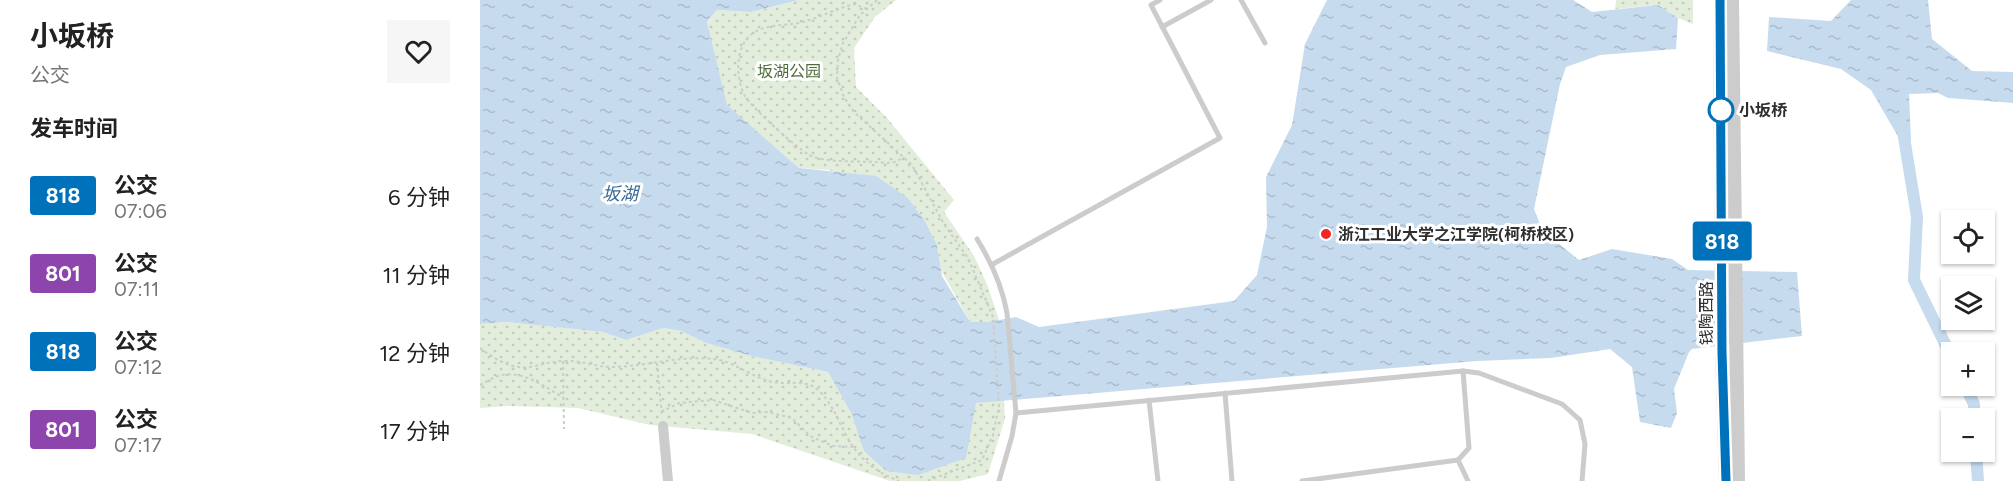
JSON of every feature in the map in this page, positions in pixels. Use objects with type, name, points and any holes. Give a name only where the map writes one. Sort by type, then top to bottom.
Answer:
[{"type":"street","name":"钱陶西路","points":[[1720,0],[1729,266]]},
{"type":"street","name":"钱陶西路","points":[[1726,481],[1732,0]]},
{"type":"street","name":"钱陶西路","points":[[1729,352],[1738,481]]},
{"type":"street","points":[[663,426],[668,481]]},
{"type":"lane","points":[[993,264],[1220,138],[1150,5],[1160,0]]},
{"type":"lane","points":[[1162,27],[1211,0]]},
{"type":"lane","points":[[1241,0],[1265,44]]},
{"type":"lane","points":[[978,239],[993,264],[1005,298],[1016,413],[999,481]]},
{"type":"lane","points":[[1016,413],[1463,371],[1479,373],[1562,405],[1580,420],[1585,444],[1582,481]]},
{"type":"lane","points":[[1302,481],[1458,459],[1469,448],[1463,371]]},
{"type":"lane","points":[[1225,393],[1232,481]]},
{"type":"lane","points":[[1149,400],[1158,481]]},
{"type":"lane","points":[[1458,459],[1468,481]]},
{"type":"path","points":[[877,0],[850,29],[838,60],[837,78],[844,97],[854,112],[912,165],[944,224],[968,258],[993,317],[999,406],[993,435],[982,460],[927,481]]},
{"type":"path","points":[[867,9],[854,4],[798,23],[764,28],[752,34],[743,44],[738,61],[744,95],[759,113],[809,154],[822,159],[886,163],[895,162],[904,157]]},
{"type":"path","points":[[480,348],[518,367],[563,361],[611,367],[712,359],[732,364],[761,380],[776,383],[795,382],[814,386],[836,412],[847,436],[862,458],[879,473],[899,481]]},
{"type":"path","points":[[563,361],[564,429]]},
{"type":"path","points":[[657,363],[663,426]]},
{"type":"path","points":[[480,385],[500,375],[514,375],[531,378],[564,398]]},
{"type":"path","points":[[661,412],[680,403],[714,400],[752,413],[767,412],[792,418],[810,436],[833,447],[854,447]]},
{"type":"green space","name":"坂湖公园","points":[[799,0],[896,0],[875,17],[854,48],[856,87],[887,118],[954,200],[944,212],[974,256],[987,284],[999,320],[1005,418],[988,474],[960,481],[890,481],[752,434],[650,425],[578,408],[508,406],[480,408],[480,324],[506,322],[603,332],[626,340],[663,328],[681,331],[706,343],[751,356],[828,372],[851,413],[864,451],[976,403],[994,401],[970,322],[941,270],[937,245],[925,221],[908,198],[829,170],[799,168],[726,105],[707,23],[717,10],[751,12]]},
{"type":"green space","points":[[1616,0],[1693,0],[1693,24],[1678,18],[1658,5],[1615,9]]},
{"type":"water","name":"坂湖","points":[[480,0],[799,0],[751,12],[717,10],[707,22],[727,105],[799,168],[876,176],[908,198],[925,221],[937,245],[942,276],[970,322],[988,322],[1016,317],[1039,327],[1234,301],[1257,275],[1267,227],[1266,177],[1292,125],[1305,44],[1327,0],[1573,0],[1592,12],[1658,5],[1678,18],[1676,49],[1600,55],[1566,67],[1560,84],[1534,209],[1546,240],[1558,243],[1579,260],[1612,249],[1672,259],[1688,270],[1797,272],[1802,336],[1692,349],[1674,389],[1677,413],[1671,428],[1640,422],[1632,367],[1610,349],[1551,358],[1477,361],[976,403],[966,458],[918,475],[886,471],[864,451],[851,413],[828,372],[751,356],[706,343],[681,331],[663,328],[626,340],[603,332],[506,322],[480,324]]},
{"type":"water","points":[[1851,0],[1928,0],[1932,39],[1972,71],[2013,72],[2013,103],[1948,98],[1938,93],[1909,94],[1911,141],[1900,140],[1871,90],[1841,69],[1767,51],[1769,17],[1831,21]]},
{"type":"waterway","points":[[1902,125],[1917,217],[1914,280],[1944,342]]},
{"type":"waterway","points":[[1970,396],[1974,408]]},
{"type":"waterway","points":[[1977,462],[1978,481]]},
{"type":"bus line","name":"818","points":[[1720,0],[1722,352],[1726,481]]},
{"type":"place","name":"小坂桥","points":[[1721,110]]},
{"type":"place","name":"浙江工业大学之江学院(柯桥校区)","points":[[1326,234]]}]
